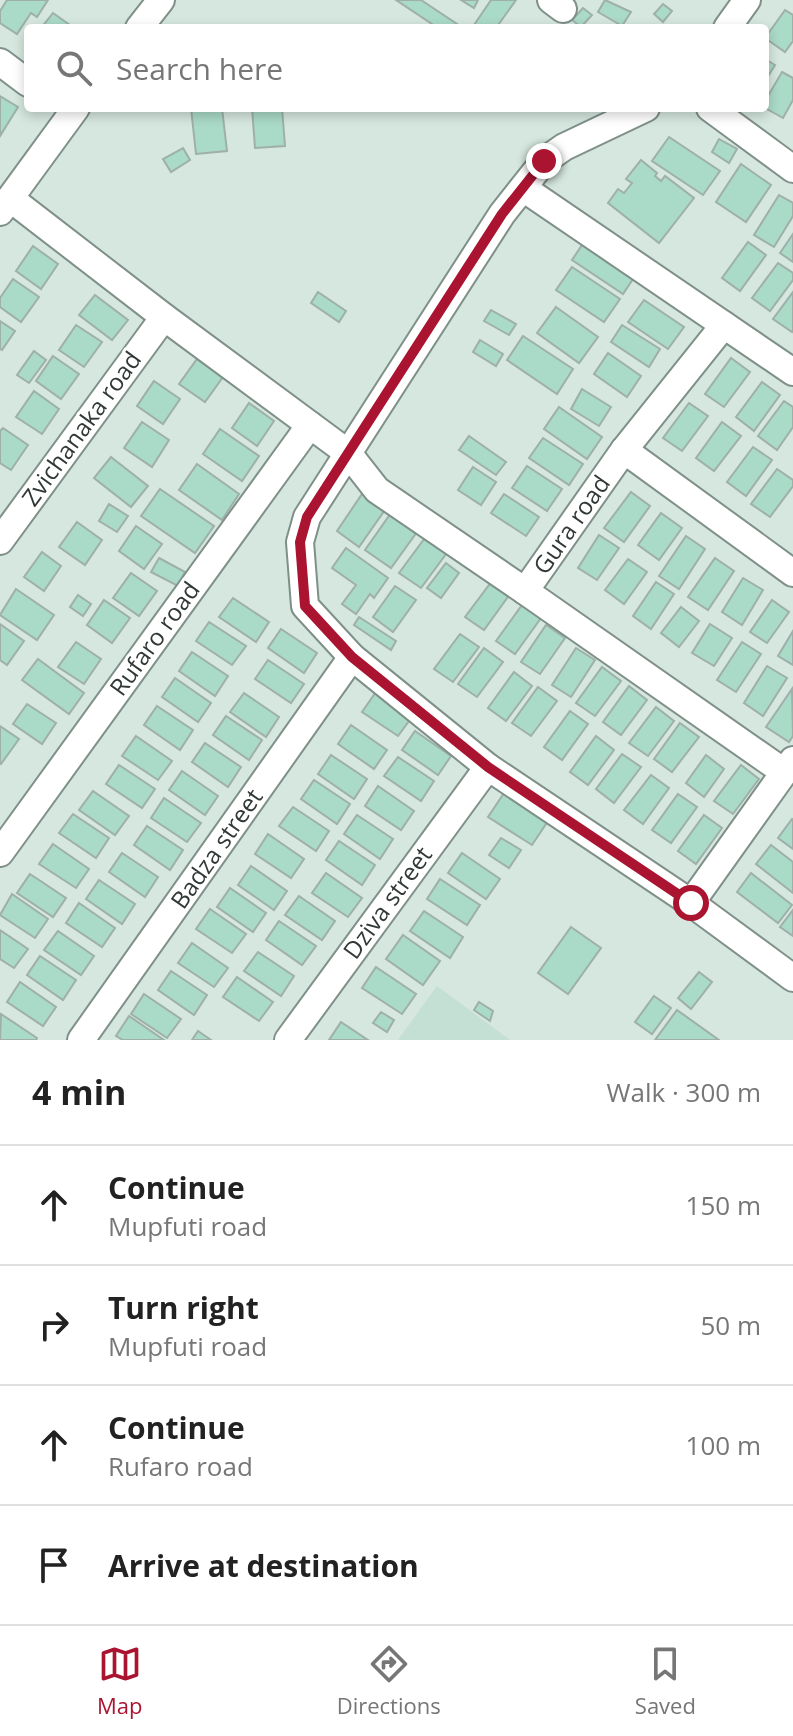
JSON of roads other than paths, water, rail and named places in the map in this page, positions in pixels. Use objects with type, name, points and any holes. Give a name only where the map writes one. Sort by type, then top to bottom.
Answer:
[{"type":"street","points":[[142,24],[161,0]]},
{"type":"street","points":[[730,24],[747,0]]},
{"type":"street","points":[[0,62],[24,80]]},
{"type":"street","points":[[68,112],[5,205],[164,317],[348,453],[377,490],[525,591]]},
{"type":"street","points":[[638,112],[564,147],[544,161],[502,214],[307,517],[300,542],[305,606],[352,657],[488,767],[691,903],[793,978]]},
{"type":"street","points":[[715,112],[793,169]]},
{"type":"street","points":[[523,188],[793,372]]},
{"type":"street","name":"Zvichanaka road","points":[[0,541],[164,317]]},
{"type":"street","points":[[624,450],[724,325]]},
{"type":"street","name":"Rufaro road","points":[[0,853],[310,425]]},
{"type":"street","name":"Gura road","points":[[788,766],[525,591],[624,450],[793,573]]},
{"type":"street","name":"Badza street","points":[[81,1040],[352,657]]},
{"type":"street","points":[[691,903],[788,766]]},
{"type":"street","name":"Dziva street","points":[[288,1040],[488,767]]}]
